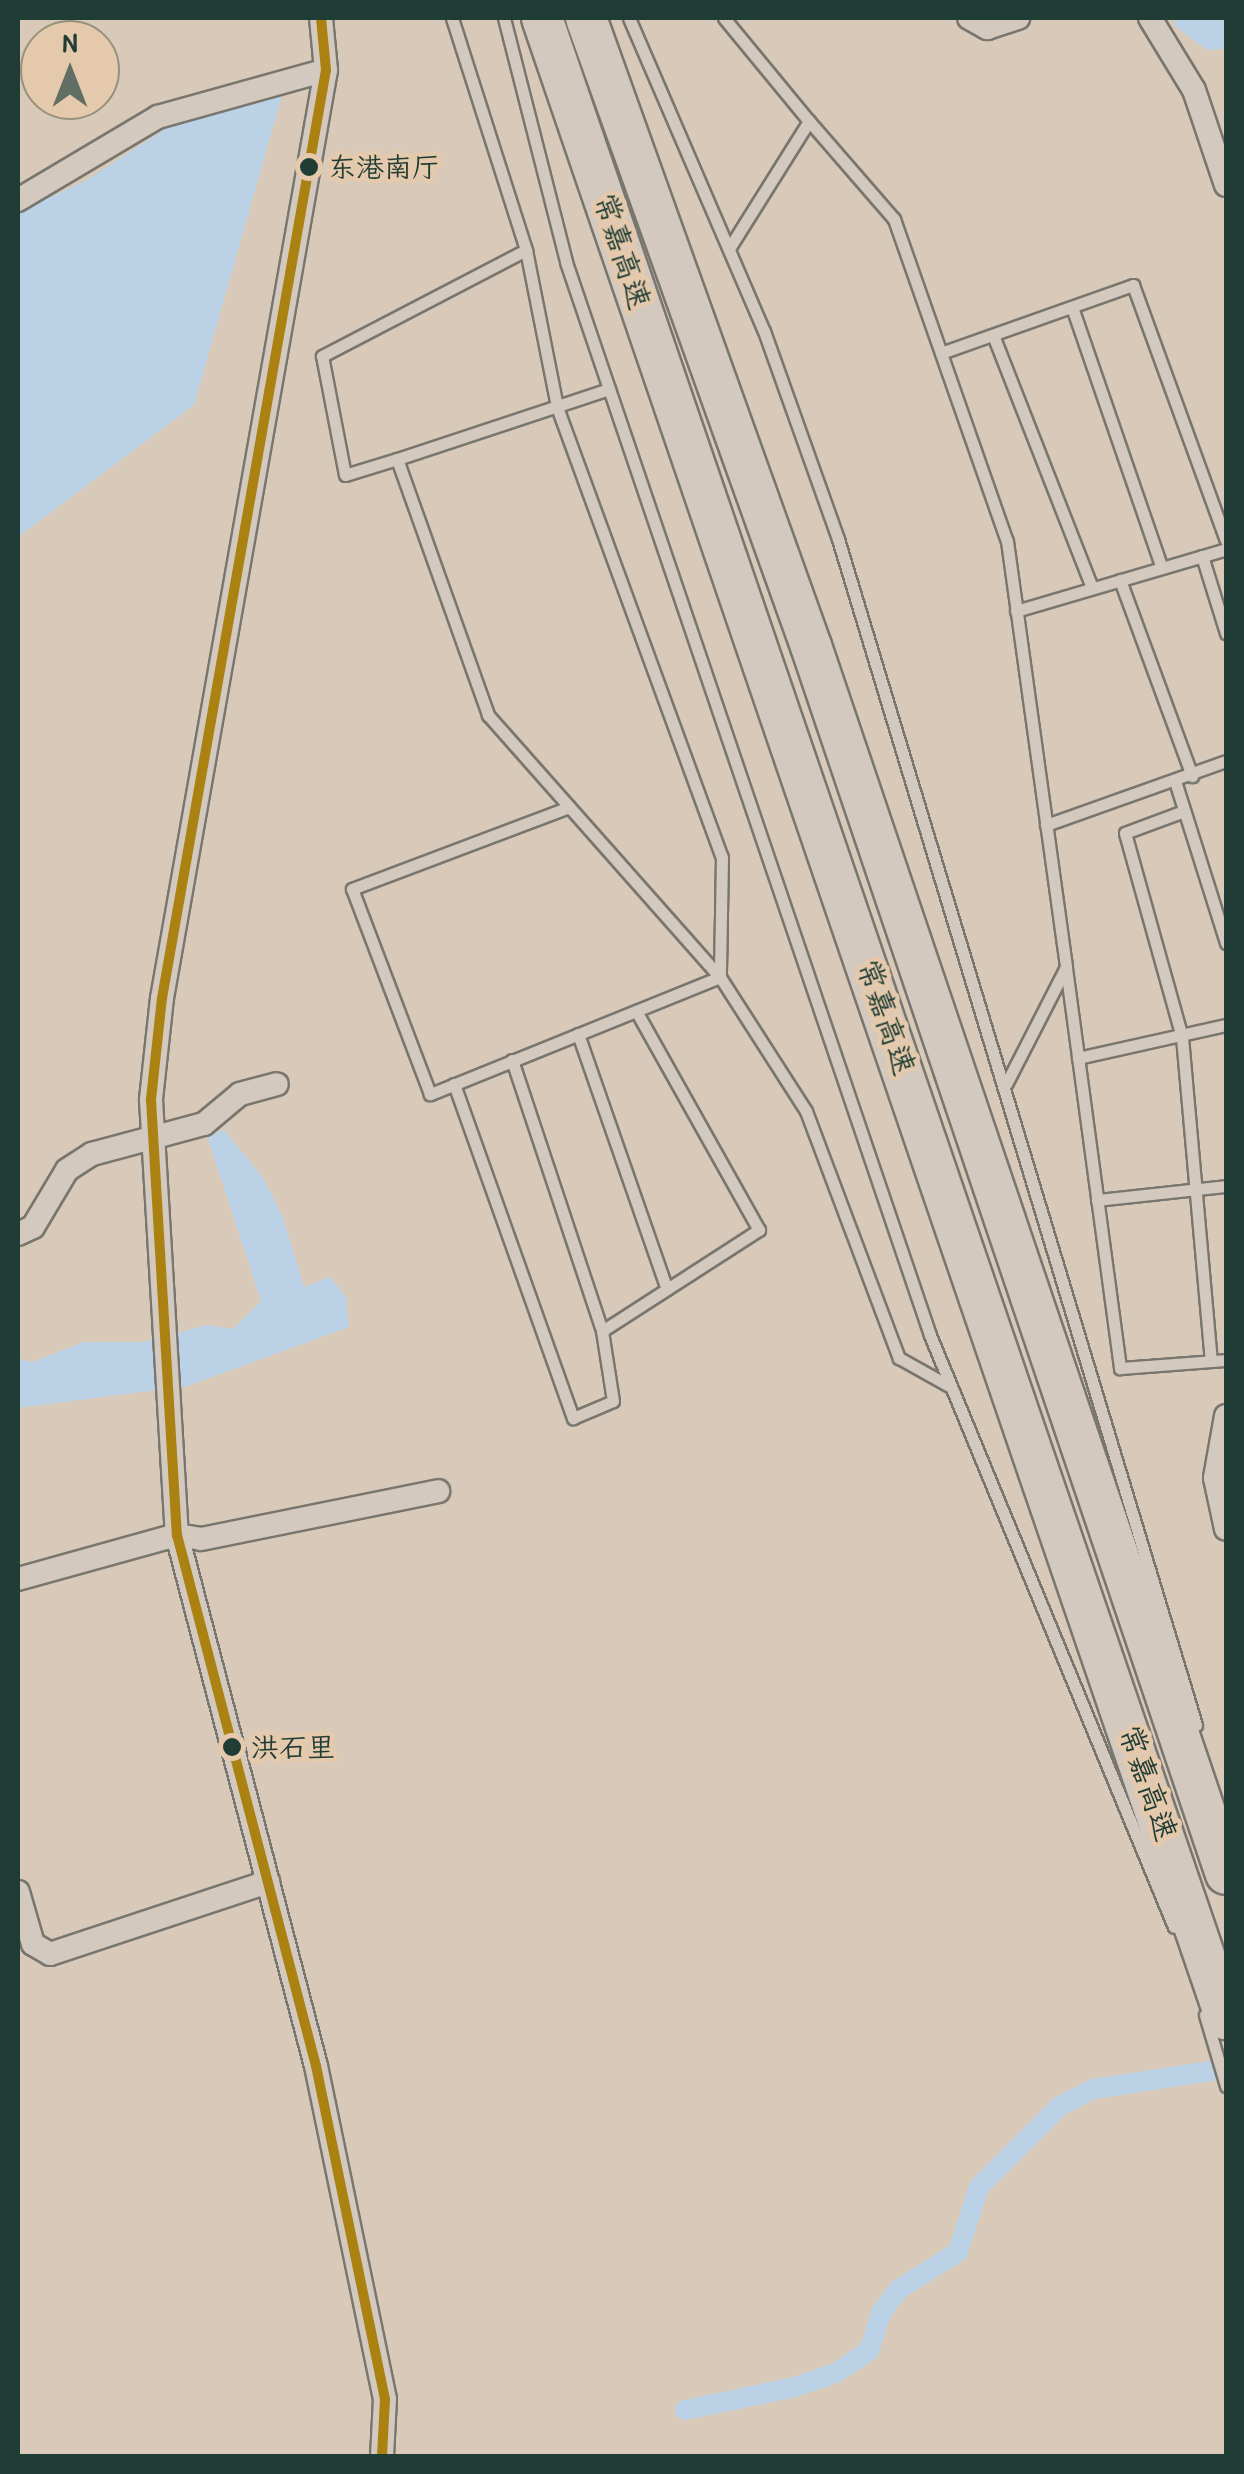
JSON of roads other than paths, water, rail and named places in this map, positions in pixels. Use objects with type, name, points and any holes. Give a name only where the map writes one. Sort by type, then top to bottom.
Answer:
[{"type":"highway","name":"常嘉高速","points":[[542,18],[1214,2013]]},
{"type":"highway","name":"常嘉高速","points":[[586,18],[811,646],[1226,1874]]},
{"type":"street","points":[[321,18],[326,70],[162,998],[151,1100],[177,1535],[316,2066],[384,2399],[382,2456]]},
{"type":"street","points":[[969,18],[987,28],[1018,18]]},
{"type":"street","points":[[1150,18],[1194,90],[1226,185]]},
{"type":"street","points":[[18,200],[158,117],[326,70]]},
{"type":"street","points":[[18,1234],[33,1227],[67,1170],[92,1154],[156,1141],[204,1124],[240,1094],[277,1084]]},
{"type":"street","points":[[1226,1416],[1215,1478],[1226,1529]]},
{"type":"street","points":[[18,1579],[177,1535],[201,1539],[438,1491]]},
{"type":"street","points":[[18,1892],[33,1944],[50,1954],[268,1882]]},
{"type":"lane","points":[[452,18],[526,250],[556,407],[722,857],[720,977]]},
{"type":"lane","points":[[504,18],[566,262],[950,1386],[1181,1948]]},
{"type":"lane","points":[[630,18],[730,247],[838,538],[1006,1084],[1200,1740]]},
{"type":"lane","points":[[724,18],[894,220],[1007,541],[1120,1368],[1226,1360]]},
{"type":"lane","points":[[730,247],[809,120]]},
{"type":"lane","points":[[526,250],[322,356],[345,475],[609,390]]},
{"type":"lane","points":[[941,353],[1133,285],[1226,541]]},
{"type":"lane","points":[[1072,307],[1162,568]]},
{"type":"lane","points":[[993,335],[1092,588]]},
{"type":"lane","points":[[397,458],[488,716],[720,977],[806,1110],[898,1358],[950,1386]]},
{"type":"lane","points":[[1016,611],[1226,549]]},
{"type":"lane","points":[[1202,556],[1226,632]]},
{"type":"lane","points":[[1120,580],[1192,776]]},
{"type":"lane","points":[[1046,825],[1226,761]]},
{"type":"lane","points":[[1175,782],[1226,943]]},
{"type":"lane","points":[[569,807],[352,889],[430,1094],[720,977]]},
{"type":"lane","points":[[1184,811],[1125,832],[1182,1037],[1211,1362]]},
{"type":"lane","points":[[1006,1084],[1066,967]]},
{"type":"lane","points":[[602,1331],[759,1230],[636,1011]]},
{"type":"lane","points":[[1078,1058],[1226,1025]]},
{"type":"lane","points":[[578,1034],[667,1289]]},
{"type":"lane","points":[[454,1084],[572,1418],[613,1400],[602,1331],[512,1060]]},
{"type":"lane","points":[[1098,1200],[1226,1186]]},
{"type":"lane","points":[[1216,1794],[1226,1830]]},
{"type":"lane","points":[[1214,2013],[1226,2086]]},
{"type":"water","points":[[1175,18],[1226,18],[1226,49],[1207,50],[1175,26]]},
{"type":"water","points":[[283,92],[194,405],[18,537],[18,212],[85,181],[176,122]]},
{"type":"water","points":[[224,1130],[262,1176],[282,1215],[304,1287],[330,1277],[346,1297],[349,1327],[188,1386],[18,1408],[18,1358],[32,1362],[84,1342],[143,1342],[206,1325],[233,1329],[261,1301],[207,1136]]},
{"type":"waterway","points":[[685,2410],[795,2387],[836,2373],[869,2351],[882,2311],[899,2289],[958,2252],[979,2187],[1060,2106],[1093,2089],[1226,2069]]},
{"type":"place","name":"东港南厅","points":[[309,167]]},
{"type":"place","name":"洪石里","points":[[232,1747]]}]
